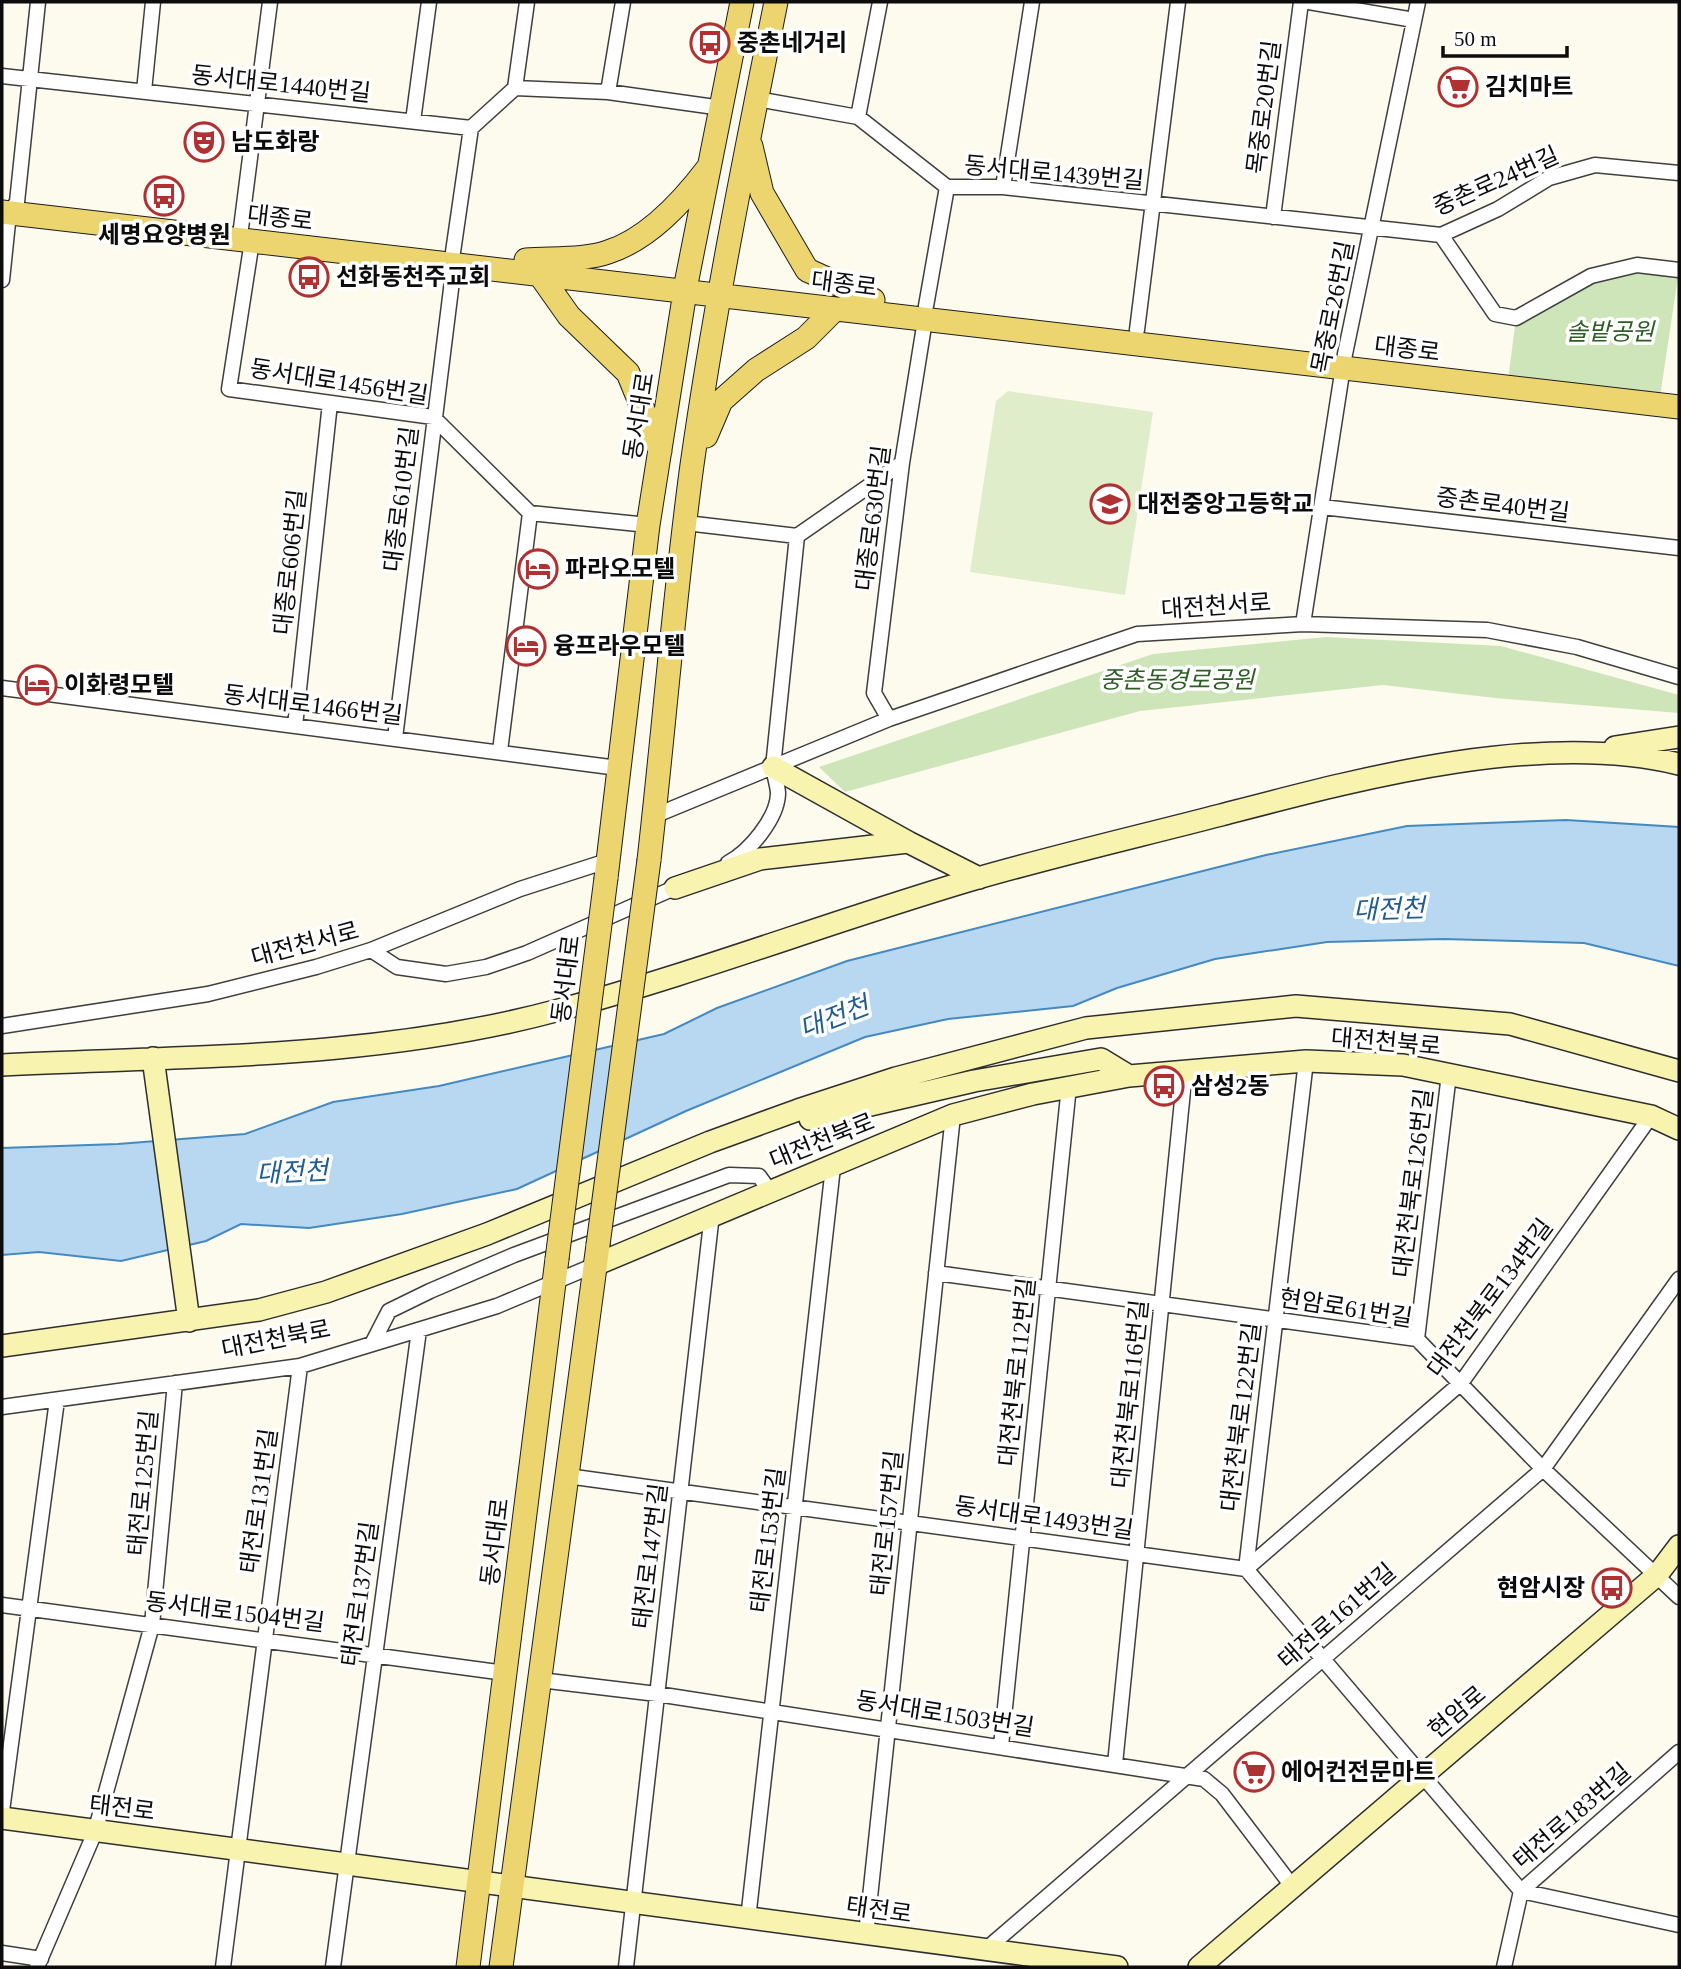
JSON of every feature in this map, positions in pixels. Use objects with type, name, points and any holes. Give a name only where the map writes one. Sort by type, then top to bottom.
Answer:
[{"type":"main road","name":"동서대로","points":[[468,1967],[648,525],[686,285],[743,2]]},
{"type":"main road","points":[[501,1967],[649,860],[668,653],[692,467],[721,289],[776,2]]},
{"type":"main road","points":[[749,138],[762,194],[807,270],[873,300]]},
{"type":"main road","points":[[660,451],[628,373],[569,316],[533,267],[608,253],[649,229],[677,205],[712,163]]},
{"type":"main road","name":"대종로","points":[[8,207],[721,289],[873,300],[925,313],[1344,361],[1679,391]]},
{"type":"main road","name":"대종로","points":[[721,289],[835,309],[925,313],[1137,330],[1679,407]]},
{"type":"main road","points":[[692,467],[721,401],[755,369],[806,338],[835,309]]},
{"type":"main road","points":[[2,1065],[372,1045],[479,1029],[560,1010],[979,878],[1290,797],[1397,774],[1493,758],[1589,752],[1679,737]]},
{"type":"main road","points":[[1589,752],[1679,764]]},
{"type":"main road","points":[[772,767],[979,878]]},
{"type":"main road","points":[[675,888],[760,859],[908,842]]},
{"type":"main road","points":[[2,1346],[259,1310],[388,1272],[710,1142],[896,1078],[1086,1028],[1296,1006],[1510,1024],[1616,1051],[1679,1071]]},
{"type":"main road","points":[[153,1058],[189,1321]]},
{"type":"main road","points":[[710,1142],[974,1081],[1101,1059],[1129,1076]]},
{"type":"main road","name":"대전천북로","points":[[597,1255],[833,1167],[953,1115],[1069,1086],[1129,1076],[1306,1061],[1403,1065],[1651,1116],[1679,1129]]},
{"type":"main road","name":"현암로","points":[[1199,1967],[1657,1575],[1679,1546]]},
{"type":"main road","name":"태전로","points":[[2,1818],[1117,1967]]},
{"type":"street","points":[[2,280],[8,207],[30,79],[38,2]]},
{"type":"street","points":[[144,92],[153,2]]},
{"type":"street","points":[[247,235],[257,104],[270,2]]},
{"type":"street","points":[[413,121],[429,2]]},
{"type":"street","points":[[471,128],[515,88],[527,2]]},
{"type":"street","points":[[608,92],[623,2]]},
{"type":"street","points":[[858,117],[880,2]]},
{"type":"street","points":[[1003,187],[1032,2]]},
{"type":"street","points":[[1137,330],[1178,2]]},
{"type":"street","name":"목중로20번길","points":[[1273,218],[1301,2]]},
{"type":"street","points":[[1309,2],[1414,20]]},
{"type":"street","name":"목중로26번길","points":[[1303,624],[1344,361],[1418,2]]},
{"type":"street","name":"동서대로1440번길","points":[[2,76],[471,128]]},
{"type":"street","points":[[515,88],[608,92],[722,108]]},
{"type":"street","name":"동서대로1439번길","points":[[757,99],[858,117],[947,187],[1003,187],[1372,228]]},
{"type":"street","name":"대종로610번길","points":[[396,738],[433,417],[471,128]]},
{"type":"street","name":"중촌로24번길","points":[[1372,228],[1441,235],[1498,209],[1549,178],[1595,164],[1679,173]]},
{"type":"street","points":[[925,313],[947,187]]},
{"type":"street","name":"동서대로1456번길","points":[[247,235],[229,388],[433,417],[530,513]]},
{"type":"street","points":[[1441,235],[1495,314],[1516,318],[1591,276],[1637,265],[1679,270]]},
{"type":"street","name":"대종로630번길","points":[[889,719],[874,693],[902,463],[925,313]]},
{"type":"street","name":"대종로606번길","points":[[295,726],[330,404]]},
{"type":"street","points":[[686,523],[797,536],[902,463]]},
{"type":"street","name":"중촌로40번길","points":[[1322,507],[1679,548]]},
{"type":"street","points":[[500,751],[530,513],[648,525]]},
{"type":"street","points":[[371,950],[397,967],[446,974],[486,967],[527,953],[740,857],[764,830],[778,795],[772,767],[797,536]]},
{"type":"street","name":"대전천서로","points":[[654,816],[889,719],[1137,634],[1303,624],[1487,630],[1577,647],[1679,677]]},
{"type":"street","name":"동서대로1466번길","points":[[2,688],[618,768]]},
{"type":"street","name":"대전천서로","points":[[2,1026],[208,994],[371,950],[520,889],[607,869]]},
{"type":"street","name":"대전천북로122번길","points":[[1246,1569],[1306,1061]]},
{"type":"street","name":"대전천북로116번길","points":[[1115,1764],[1185,1071]]},
{"type":"street","name":"대전천북로126번길","points":[[1417,1339],[1449,1074]]},
{"type":"street","name":"대전천북로112번길","points":[[1001,1746],[1069,1086]]},
{"type":"street","name":"태전로157번길","points":[[866,1935],[953,1115]]},
{"type":"street","name":"대전천북로134번길","points":[[1246,1569],[1461,1383],[1651,1116]]},
{"type":"street","name":"태전로153번길","points":[[747,1919],[833,1167]]},
{"type":"street","points":[[372,1344],[389,1311],[514,1255],[729,1175],[759,1176],[769,1190]]},
{"type":"street","name":"태전로147번길","points":[[634,1903],[712,1214]]},
{"type":"street","name":"대전천북로","points":[[2,1407],[300,1366],[498,1306],[554,1283],[597,1255]]},
{"type":"street","name":"현암로61번길","points":[[936,1273],[1417,1339],[1543,1469],[1679,1597]]},
{"type":"street","name":"태전로161번길","points":[[984,1951],[1543,1469],[1679,1279]]},
{"type":"street","name":"태전로137번길","points":[[347,1864],[419,1330]]},
{"type":"street","name":"태전로131번길","points":[[236,1849],[300,1366]]},
{"type":"street","name":"태전로125번길","points":[[39,1963],[95,1832],[152,1625],[175,1383]]},
{"type":"street","points":[[2,1811],[57,1400]]},
{"type":"street","name":"동서대로1493번길","points":[[567,1476],[1246,1569]]},
{"type":"street","points":[[1246,1569],[1521,1891],[1679,1925]]},
{"type":"street","name":"동서대로1504번길","points":[[2,1605],[505,1673]]},
{"type":"street","name":"동서대로1503번길","points":[[540,1680],[657,1694],[1204,1779],[1222,1794],[1292,1886]]},
{"type":"street","name":"태전로183번길","points":[[1504,1967],[1521,1891],[1679,1752]]},
{"type":"street","points":[[223,1967],[236,1849]]},
{"type":"street","points":[[333,1967],[347,1864]]},
{"type":"street","points":[[626,1967],[634,1903]]},
{"type":"street","points":[[2,1953],[39,1963]]},
{"type":"green space","name":"솔밭공원","points":[[1637,265],[1679,270],[1660,397],[1508,380],[1516,318],[1591,276]]},
{"type":"green space","points":[[1008,391],[1153,412],[1125,595],[970,572],[996,401]]},
{"type":"green space","name":"중촌동경로공원","points":[[1326,637],[1501,646],[1679,695],[1679,713],[1495,698],[1383,685],[1140,711],[845,792],[819,767],[1153,654]]},
{"type":"water","name":"대전천","points":[[1566,820],[1679,827],[1679,966],[1584,943],[1443,939],[1327,942],[1215,959],[1117,988],[1073,1006],[948,1019],[865,1037],[686,1111],[517,1189],[402,1214],[309,1228],[241,1224],[206,1241],[121,1261],[39,1252],[2,1255],[2,1148],[118,1144],[245,1134],[333,1102],[439,1086],[664,1034],[717,1008],[847,961],[1266,855],[1407,826]]},
{"type":"place","name":"중촌네거리","points":[[710,43]]},
{"type":"place","name":"김치마트","points":[[1458,87]]},
{"type":"place","name":"남도화랑","points":[[204,142]]},
{"type":"place","name":"세명요양병원","points":[[164,196]]},
{"type":"place","name":"선화동천주교회","points":[[309,277]]},
{"type":"place","name":"대전중앙고등학교","points":[[1110,504]]},
{"type":"place","name":"파라오모텔","points":[[538,569]]},
{"type":"place","name":"융프라우모텔","points":[[526,646]]},
{"type":"place","name":"이화령모텔","points":[[37,685]]},
{"type":"place","name":"삼성2동","points":[[1164,1086]]},
{"type":"place","name":"현암시장","points":[[1612,1588]]},
{"type":"place","name":"에어컨전문마트","points":[[1254,1772]]}]
